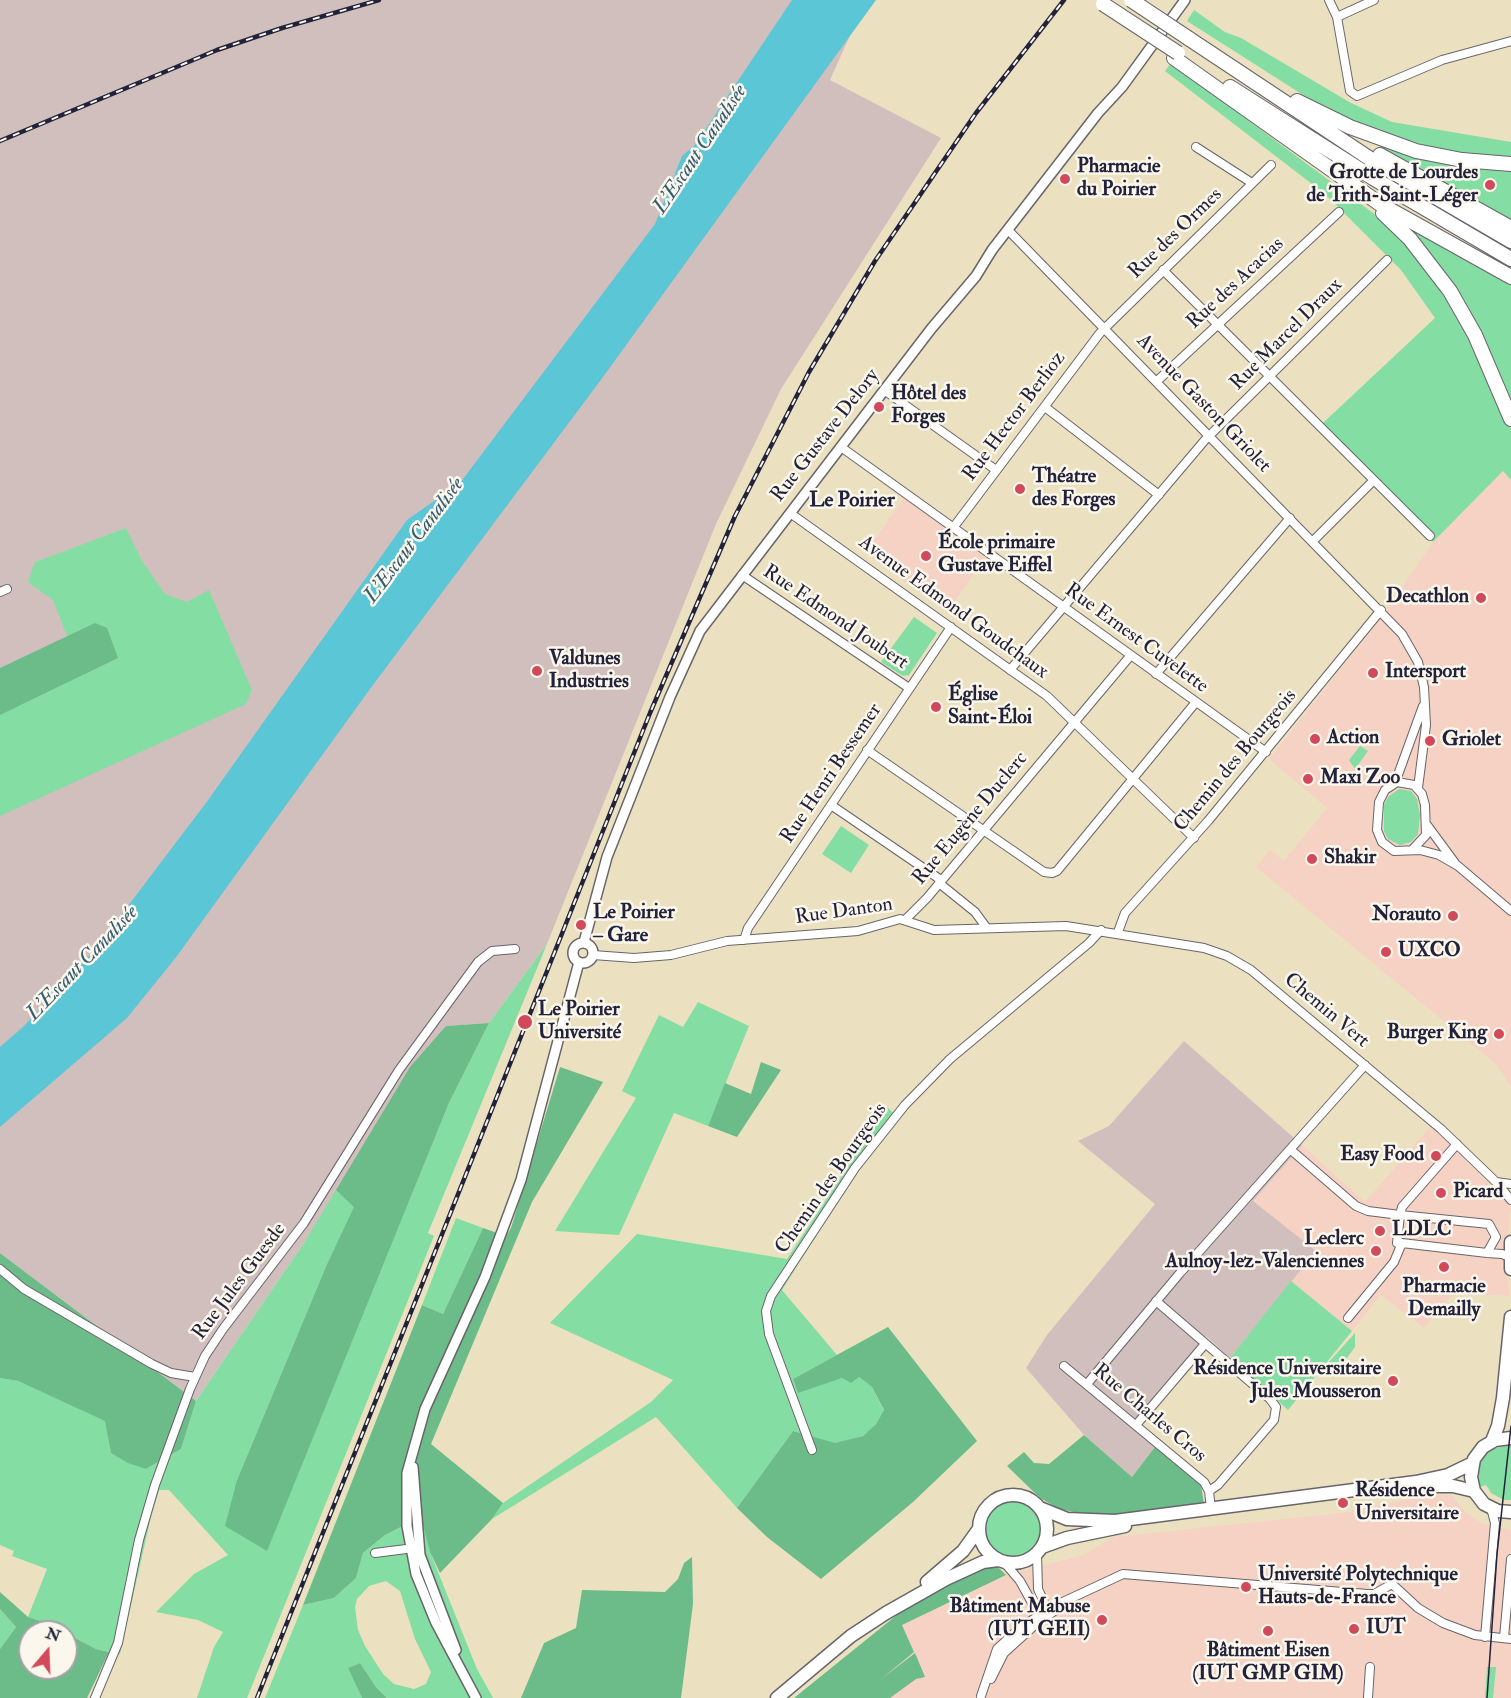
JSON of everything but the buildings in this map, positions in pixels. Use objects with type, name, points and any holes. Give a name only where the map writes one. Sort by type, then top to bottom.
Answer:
[{"type":"highway","points":[[1131,0],[1386,169],[1511,241]]},
{"type":"highway","points":[[1100,2],[1131,29],[1373,178],[1511,259]]},
{"type":"highway","points":[[1176,56],[1332,172],[1399,228],[1446,284],[1475,335],[1511,419]]},
{"type":"highway","points":[[1252,80],[1340,123],[1395,144],[1452,159],[1511,164]]},
{"type":"highway","points":[[1286,103],[1511,228]]},
{"type":"highway","points":[[1332,172],[1416,226],[1511,277]]},
{"type":"main road","points":[[1510,1263],[1511,1242]]},
{"type":"main road","points":[[1492,1441],[1498,1426],[1503,1398],[1511,1317]]},
{"type":"main road","points":[[1511,1438],[1492,1441],[1480,1450],[1473,1463],[1471,1477],[1474,1491],[1491,1508],[1511,1512]]},
{"type":"main road","points":[[777,1698],[852,1636],[955,1559],[968,1546],[978,1530],[984,1509],[1001,1496],[1022,1496],[1040,1508],[1066,1519],[1097,1521],[1211,1509],[1420,1481],[1452,1474],[1473,1463]]},
{"type":"main road","points":[[886,1612],[953,1575],[983,1562],[1023,1562],[1039,1550],[1067,1538],[1136,1524],[1417,1487],[1449,1486],[1474,1491]]},
{"type":"main road","points":[[1039,1550],[1047,1527],[1040,1508]]},
{"type":"main road","points":[[978,1530],[983,1546],[1001,1561]]},
{"type":"street","name":"Rue Gustave Delory","points":[[584,942],[607,857],[692,647],[709,618],[884,390],[976,276],[1098,112],[1122,87],[1185,0]]},
{"type":"street","points":[[1329,0],[1337,17],[1350,91],[1354,95],[1361,95],[1442,60],[1511,40]]},
{"type":"street","points":[[1337,17],[1374,0]]},
{"type":"street","points":[[1196,147],[1252,183]]},
{"type":"street","name":"Rue des Ormes","points":[[1105,328],[1271,165]]},
{"type":"street","name":"Rue des Acacias","points":[[1157,381],[1339,212]]},
{"type":"street","name":"Avenue Gaston Griolet","points":[[1008,230],[1398,629],[1416,657],[1424,681],[1426,725],[1418,788]]},
{"type":"street","name":"Rue Marcel Draux","points":[[1010,670],[1210,435],[1387,260]]},
{"type":"street","points":[[1163,270],[1430,536]]},
{"type":"street","name":"Rue Hector Berlioz","points":[[953,528],[1105,328]]},
{"type":"street","points":[[884,390],[996,470]]},
{"type":"street","points":[[1045,406],[1159,495]]},
{"type":"street","name":"Rue Ernest Cuvelette","points":[[841,447],[1266,752]]},
{"type":"street","points":[[1313,541],[1373,481]]},
{"type":"street","name":"Avenue Edmond Goudchaux","points":[[790,513],[1047,696],[1194,838]]},
{"type":"street","points":[[1156,674],[1290,518]]},
{"type":"street","name":"Rue Edmond Joubert","points":[[742,575],[909,688]]},
{"type":"street","name":"Chemin des Bourgeois","points":[[1118,933],[1125,913],[1194,838],[1381,610]]},
{"type":"street","name":"Rue Henri Bessemer","points":[[744,940],[748,927],[951,627]]},
{"type":"street","name":"Rue Eugène Duclerc","points":[[905,920],[1131,655]]},
{"type":"street","points":[[1395,783],[1425,699]]},
{"type":"street","points":[[867,750],[1050,873],[1057,871],[1196,702]]},
{"type":"street","points":[[1413,849],[1424,839],[1427,825],[1425,805],[1418,788],[1410,783],[1395,783],[1388,787],[1381,798],[1378,834],[1382,842],[1394,851],[1413,849],[1430,851],[1458,867],[1511,911]]},
{"type":"street","points":[[831,806],[940,881],[975,912],[986,927]]},
{"type":"street","points":[[1427,825],[1458,867]]},
{"type":"street","name":"Rue Danton","points":[[593,955],[633,958],[671,955],[727,941],[849,932],[905,920],[934,930],[1052,925],[1101,930]]},
{"type":"street","name":"Chemin des Bourgeois","points":[[812,1450],[768,1329],[766,1311],[771,1296],[855,1168],[905,1105],[950,1059],[1089,943],[1101,930]]},
{"type":"street","name":"Chemin Vert","points":[[1101,930],[1198,946],[1237,961],[1365,1065],[1457,1144],[1511,1200]]},
{"type":"street","points":[[584,942],[591,946],[593,955],[587,962],[579,962],[574,958],[573,950],[578,944],[584,942]]},
{"type":"street","name":"Rue Jules Guesde","points":[[95,1698],[115,1652],[139,1540],[155,1485],[195,1377],[218,1336],[303,1223],[399,1070],[478,962],[492,951],[515,949]]},
{"type":"street","points":[[476,1698],[427,1604],[414,1548],[406,1486],[413,1450],[428,1401],[485,1276],[516,1195],[579,962]]},
{"type":"street","points":[[1087,1384],[1156,1301],[1365,1065]]},
{"type":"street","points":[[1457,1144],[1402,1207],[1397,1243],[1487,1252],[1510,1263]]},
{"type":"street","points":[[1291,1149],[1356,1206],[1400,1215],[1489,1224],[1496,1237],[1487,1252]]},
{"type":"street","points":[[1496,1182],[1511,1184]]},
{"type":"street","points":[[1348,1318],[1394,1262],[1401,1243]]},
{"type":"street","points":[[0,1269],[24,1289],[152,1364],[171,1373],[195,1377]]},
{"type":"street","name":"Rue Charles Cros","points":[[1156,1301],[1270,1399],[1276,1411],[1274,1420],[1218,1485],[1209,1491]]},
{"type":"street","points":[[1136,1425],[1206,1344]]},
{"type":"street","name":"Rue Charles Cros","points":[[1064,1366],[1204,1482],[1209,1491],[1211,1509]]},
{"type":"street","points":[[1485,1636],[1495,1521],[1491,1508]]},
{"type":"street","points":[[375,1553],[414,1548]]},
{"type":"street","points":[[1039,1550],[1038,1589],[1048,1612]]},
{"type":"street","points":[[980,1697],[997,1649],[1048,1612],[1123,1574],[1367,1594],[1374,1594],[1392,1584],[1418,1608],[1437,1620],[1485,1636],[1508,1639],[1511,1559]]},
{"type":"street","points":[[1001,1561],[1020,1581],[1040,1617]]},
{"type":"street","points":[[1368,1698],[1370,1667]]},
{"type":"shaded area","points":[[0,0],[866,0],[830,80],[941,138],[781,389],[716,524],[547,944],[489,1023],[446,1026],[304,1243],[196,1401],[0,1253]]},
{"type":"shaded area","points":[[1503,471],[1511,480],[1511,1087],[1497,1065],[1256,867],[1270,850],[1284,861],[1327,808],[1269,759],[1379,621],[1433,542]]},
{"type":"shaded area","name":"École primaire Gustave Eiffel","points":[[904,498],[986,558],[947,612],[865,553]]},
{"type":"shaded area","points":[[1184,1041],[1302,1145],[1253,1201],[1316,1251],[1230,1358],[1206,1336],[1131,1427],[1155,1447],[1132,1477],[1084,1435],[1026,1368],[1047,1335],[1155,1204],[1078,1141],[1109,1126]]},
{"type":"shaded area","points":[[1431,1126],[1511,1205],[1505,1261],[1510,1296],[1454,1293],[1424,1328],[1381,1295],[1352,1331],[1291,1281],[1316,1252],[1253,1201],[1302,1145],[1365,1202]]},
{"type":"shaded area","name":"Université Polytechnique Hauts-de-France","points":[[1428,1495],[1452,1495],[1466,1513],[1483,1524],[1511,1530],[1511,1698],[857,1698],[914,1652],[902,1625],[1006,1575],[1084,1555],[1113,1537],[1341,1513]]},
{"type":"green space","points":[[1194,10],[1225,32],[1241,38],[1351,103],[1392,122],[1511,142],[1511,157],[1464,155],[1434,149],[1348,119],[1311,100],[1187,21]]},
{"type":"green space","points":[[1171,63],[1377,216],[1409,247],[1464,328],[1511,429],[1511,480],[1503,471],[1433,542],[1323,423],[1435,318],[1401,270],[1325,194],[1165,71]]},
{"type":"green space","points":[[1381,143],[1511,169],[1511,224],[1379,149]]},
{"type":"green space","points":[[1409,228],[1511,284],[1511,410],[1408,231]]},
{"type":"green space","points":[[126,528],[142,561],[165,594],[187,602],[209,590],[252,690],[246,704],[0,816],[0,715],[118,658],[96,623],[67,636],[53,600],[28,582],[35,562]]},
{"type":"green space","points":[[914,617],[937,633],[909,675],[903,676],[881,662]]},
{"type":"green space","points":[[95,623],[107,628],[118,658],[0,715],[0,668]]},
{"type":"green space","points":[[1360,746],[1368,751],[1355,769],[1349,760]]},
{"type":"green space","points":[[1399,789],[1411,791],[1417,799],[1420,815],[1418,834],[1411,842],[1400,845],[1388,839],[1384,831],[1384,805],[1388,797]]},
{"type":"green space","points":[[841,826],[869,845],[851,873],[822,854]]},
{"type":"green space","points":[[547,944],[428,1233],[434,1236],[247,1698],[197,1698],[214,1647],[223,1632],[198,1620],[156,1612],[194,1574],[228,1555],[169,1490],[159,1490],[120,1654],[96,1649],[78,1639],[78,1620],[37,1620],[28,1617],[47,1569],[12,1556],[14,1551],[0,1545],[0,1378],[18,1381],[106,1421],[111,1453],[146,1469],[181,1449],[196,1401],[304,1243],[336,1190],[355,1206],[327,1264],[237,1480],[267,1550],[449,1103],[489,1023]]},
{"type":"green space","points":[[698,1002],[749,1026],[708,1126],[674,1113],[619,1235],[555,1231],[636,1098],[622,1091],[659,1015],[683,1027]]},
{"type":"green space","points":[[489,1023],[449,1103],[267,1551],[225,1526],[237,1480],[327,1264],[354,1207],[336,1190],[410,1067],[446,1026]]},
{"type":"green space","points":[[761,1062],[781,1070],[737,1137],[708,1126],[725,1083],[751,1094]]},
{"type":"green space","points":[[560,1067],[603,1082],[532,1202],[431,1444],[503,1503],[492,1519],[440,1573],[430,1552],[421,1517],[385,1535],[363,1553],[356,1578],[334,1598],[303,1605],[422,1305],[443,1314],[483,1228],[506,1236],[511,1228]]},
{"type":"green space","points":[[887,1107],[899,1118],[855,1174],[782,1290],[837,1355],[793,1379],[798,1392],[842,1378],[859,1377],[872,1387],[884,1411],[876,1424],[863,1436],[835,1444],[793,1431],[737,1508],[656,1417],[492,1519],[503,1503],[651,1402],[673,1380],[550,1323],[637,1234],[787,1259]]},
{"type":"green space","points":[[456,1218],[483,1228],[443,1314],[422,1305]]},
{"type":"green space","points":[[0,1253],[196,1401],[181,1449],[146,1469],[128,1463],[111,1453],[105,1421],[18,1381],[0,1378]]},
{"type":"green space","points":[[1291,1281],[1352,1331],[1288,1410],[1230,1358]]},
{"type":"green space","points":[[888,1327],[977,1441],[913,1502],[821,1579],[767,1537],[737,1508],[793,1431],[835,1443],[863,1436],[876,1424],[884,1410],[872,1387],[859,1377],[851,1383],[842,1378],[798,1393],[793,1379]]},
{"type":"green space","points":[[1355,1333],[1355,1347],[1344,1362],[1335,1367],[1327,1364]]},
{"type":"green space","points":[[1084,1435],[1132,1477],[1155,1447],[1201,1485],[1204,1504],[1124,1517],[1087,1515],[1060,1509],[1040,1498],[1007,1466],[1024,1452],[1034,1463],[1049,1464]]},
{"type":"green space","points":[[1511,1444],[1511,1500],[1504,1500],[1491,1493],[1486,1485],[1480,1487],[1477,1473],[1479,1463],[1489,1450]]},
{"type":"green space","points":[[1008,1502],[1018,1502],[1028,1506],[1036,1514],[1040,1529],[1036,1544],[1028,1552],[1018,1556],[1008,1556],[998,1552],[990,1544],[986,1534],[986,1524],[990,1514],[998,1506]]},
{"type":"green space","points":[[422,1517],[430,1552],[477,1669],[493,1698],[387,1698],[376,1687],[360,1663],[348,1668],[362,1698],[265,1698],[303,1605],[334,1598],[356,1578],[363,1553],[385,1535]],"holes":[[[386,1581],[400,1591],[415,1639],[431,1672],[426,1684],[414,1689],[394,1684],[383,1674],[365,1646],[358,1630],[355,1607],[357,1599],[369,1586]]]},
{"type":"green space","points":[[692,1557],[693,1604],[681,1698],[521,1698],[544,1643],[576,1628],[582,1590],[665,1592],[678,1579],[684,1563]]},
{"type":"green space","points":[[998,1567],[1006,1575],[902,1625],[914,1652],[880,1680],[915,1653],[925,1677],[916,1679],[890,1698],[794,1698],[903,1610],[940,1587],[983,1568]]},
{"type":"green space","points":[[0,1592],[28,1617],[37,1620],[18,1620],[18,1680],[78,1680],[78,1639],[96,1649],[109,1652],[87,1698],[0,1698],[0,1649],[16,1627],[0,1609]]},
{"type":"green space","points":[[0,1609],[16,1627],[0,1649]]},
{"type":"green space","points":[[360,1663],[376,1687],[387,1698],[362,1698],[348,1668]]},
{"type":"green space","points":[[1487,1667],[1496,1667],[1493,1698],[1485,1698]]},
{"type":"water","name":"L'Escaut Canalisée","points":[[792,0],[876,0],[603,377],[370,689],[177,956],[127,1018],[0,1127],[0,1047],[24,1026],[93,952],[206,803],[407,520],[460,483],[655,224],[682,156],[695,145]]},
{"type":"tram line","points":[[1487,1698],[1497,1554],[1511,1426]]},
{"type":"railway","points":[[0,141],[217,50],[282,28],[379,0]]},
{"type":"railway","points":[[257,1698],[650,713],[735,516],[809,372],[875,261],[976,113],[1064,0]]},
{"type":"place","name":"Pharmacie du Poirier","points":[[1065,179]]},
{"type":"place","name":"Grotte de Lourdes de Trith-Saint-Léger","points":[[1490,185]]},
{"type":"place","name":"Hôtel des Forges","points":[[879,407]]},
{"type":"place","name":"Théatre des Forges","points":[[1020,489]]},
{"type":"place","name":"École primaire Gustave Eiffel","points":[[926,556]]},
{"type":"place","name":"Decathlon","points":[[1481,598]]},
{"type":"place","name":"Valdunes Industries","points":[[537,671]]},
{"type":"place","name":"Intersport","points":[[1373,673]]},
{"type":"place","name":"Église Saint-Éloi","points":[[936,707]]},
{"type":"place","name":"Action","points":[[1315,739]]},
{"type":"place","name":"Griolet","points":[[1430,741]]},
{"type":"place","name":"Maxi Zoo","points":[[1308,779]]},
{"type":"place","name":"Shakir","points":[[1312,859]]},
{"type":"place","name":"Norauto","points":[[1453,916]]},
{"type":"place","name":"Le Poirier – Gare","points":[[581,925]]},
{"type":"place","name":"UXCO","points":[[1386,952]]},
{"type":"place","name":"Le Poirier Université","points":[[525,1022]]},
{"type":"place","name":"Burger King","points":[[1499,1034]]},
{"type":"place","name":"Easy Food","points":[[1436,1156]]},
{"type":"place","name":"Picard","points":[[1441,1193]]},
{"type":"place","name":"LDLC","points":[[1380,1231]]},
{"type":"place","name":"Leclerc Aulnoy-lez-Valenciennes","points":[[1376,1251]]},
{"type":"place","name":"Pharmacie Demailly","points":[[1444,1267]]},
{"type":"place","name":"Résidence Universitaire Jules Mousseron","points":[[1393,1381]]},
{"type":"place","name":"Résidence Universitaire","points":[[1343,1503]]},
{"type":"place","name":"Université Polytechnique Hauts-de-France","points":[[1246,1587]]},
{"type":"place","name":"Bâtiment Mabuse (IUT GEII)","points":[[1102,1620]]},
{"type":"place","name":"IUT","points":[[1354,1629]]},
{"type":"place","name":"Bâtiment Eisen (IUT GMP GIM)","points":[[1268,1631]]},
{"type":"district","name":"Le Poirier","points":[[852,501]]}]
